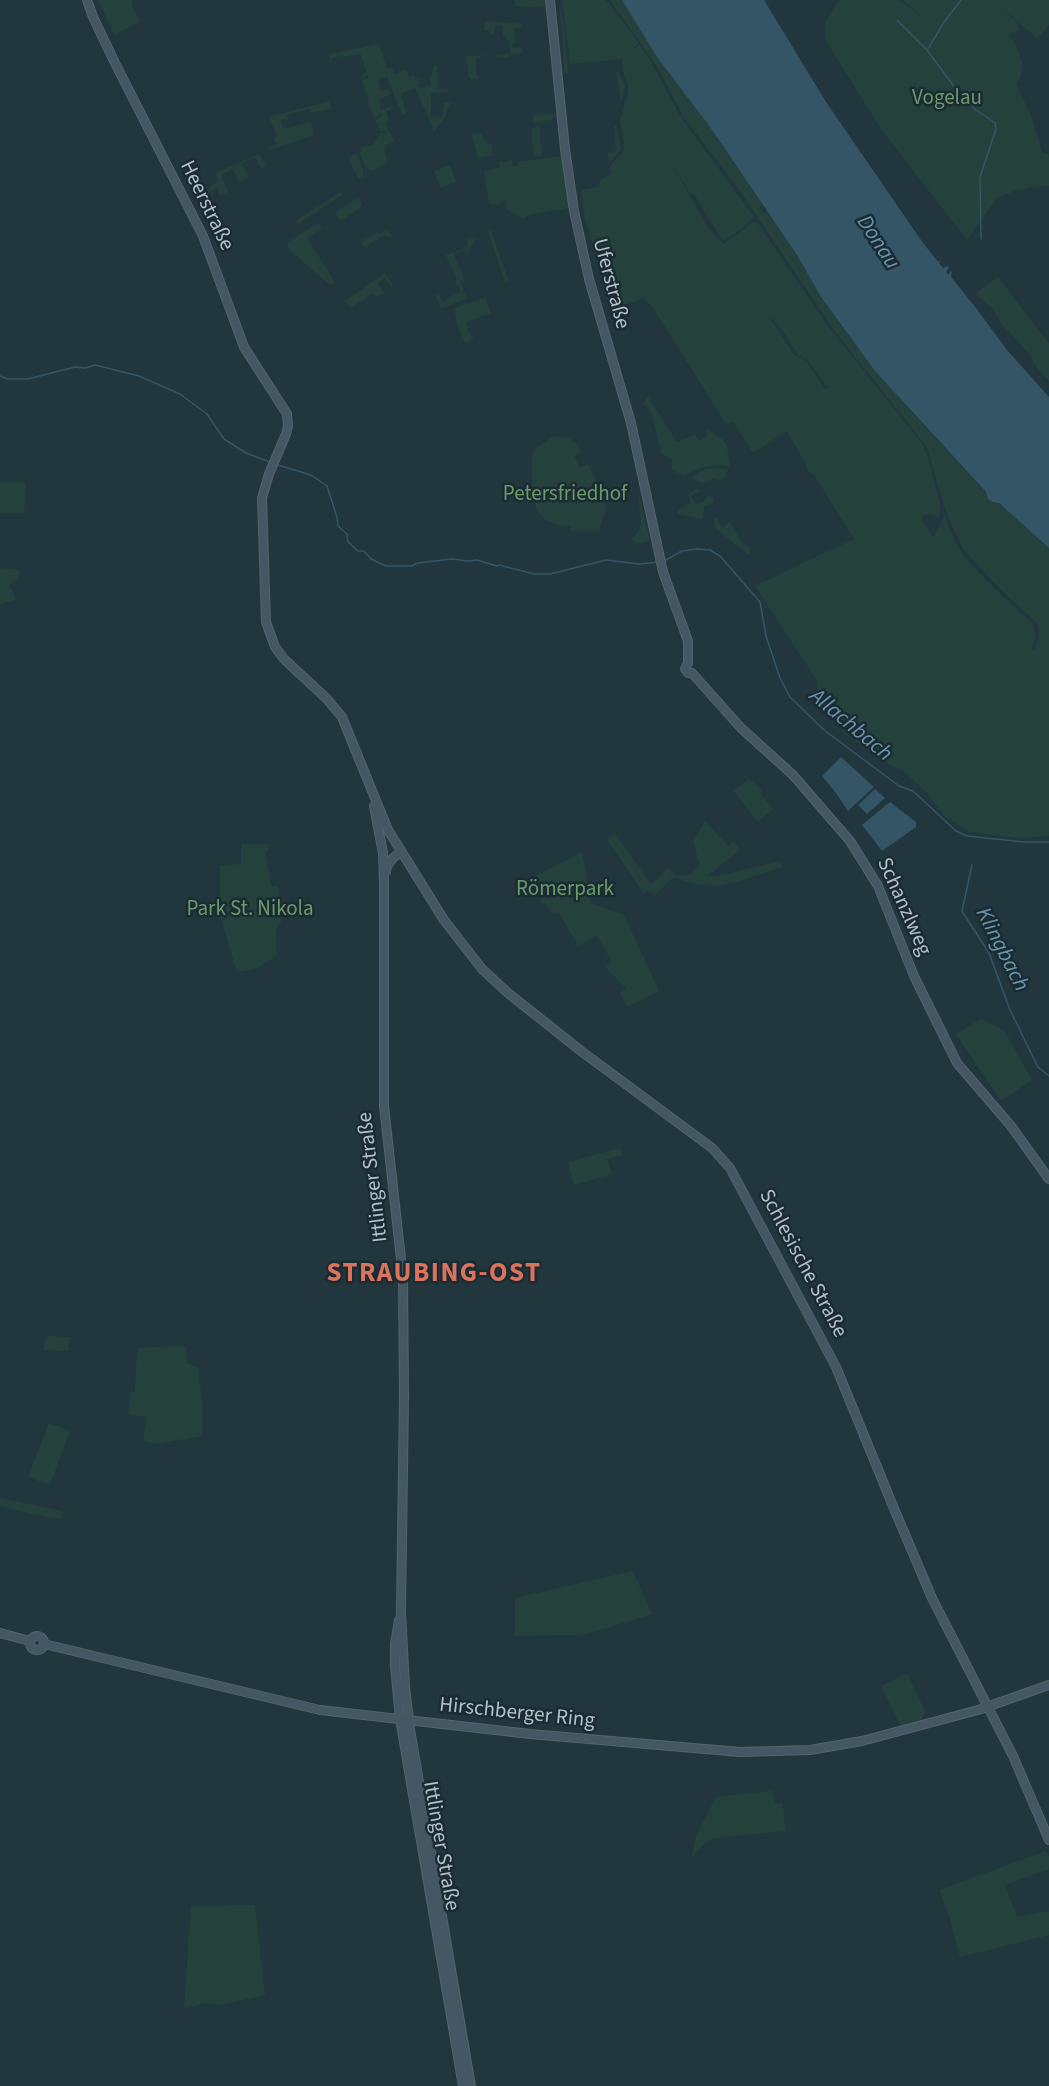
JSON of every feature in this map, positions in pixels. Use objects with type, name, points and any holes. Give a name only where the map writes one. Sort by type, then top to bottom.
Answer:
[{"type":"street","name":"Heerstraße","points":[[87,0],[101,34],[203,236],[244,347],[257,370],[284,407],[288,426]]},
{"type":"street","name":"Uferstraße","points":[[550,0],[565,149],[574,211],[589,279],[631,423],[663,572],[688,641],[688,661]]},
{"type":"street","name":"Ittlinger Straße","points":[[288,426],[262,493],[266,622],[270,637],[284,659],[327,699],[342,717],[379,811]]},
{"type":"street","name":"Schanzlweg","points":[[688,661],[685,671],[692,673],[741,728],[793,775],[850,841],[878,886],[914,976],[957,1063],[1011,1126],[1049,1179]]},
{"type":"street","name":"Ittlinger Straße","points":[[372,796],[382,854],[384,882],[384,1106],[402,1259],[405,1337],[401,1612],[405,1687],[471,2086]]},
{"type":"street","name":"Schlesische Straße","points":[[379,811],[455,936],[490,978],[593,1060],[712,1148],[725,1162],[831,1355],[932,1598],[1027,1786],[1049,1840]]},
{"type":"street","name":"Ittlinger Straße","points":[[384,882],[387,866],[402,852]]},
{"type":"street","name":"Ittlinger Straße","points":[[401,1612],[395,1644],[400,1719],[463,2086]]},
{"type":"street","name":"Hirschberger Ring","points":[[0,1634],[30,1641],[32,1648],[36,1650],[42,1649],[44,1644],[294,1705],[334,1712],[683,1749],[761,1753],[810,1750],[853,1743],[988,1707],[1049,1685]]},
{"type":"green space","points":[[98,0],[132,0],[132,6],[140,22],[114,34]]},
{"type":"green space","points":[[515,0],[548,0],[549,8],[515,6]]},
{"type":"green space","points":[[562,0],[606,0],[639,43],[631,50],[640,45],[680,116],[754,217],[723,241],[670,161],[709,229],[723,244],[757,222],[825,322],[923,445],[941,508],[939,518],[929,514],[923,516],[922,521],[933,537],[945,515],[963,555],[1034,625],[1035,638],[1031,648],[1034,650],[1039,638],[1038,624],[1000,589],[964,550],[947,515],[927,447],[835,332],[738,188],[685,119],[658,68],[610,0],[622,0],[657,57],[710,127],[762,204],[759,207],[764,213],[768,213],[797,255],[821,297],[875,371],[994,502],[999,503],[1049,548],[1049,836],[1019,838],[970,832],[944,816],[926,792],[905,772],[878,758],[845,734],[817,696],[818,682],[755,586],[854,539],[813,473],[811,474],[806,467],[787,431],[753,453],[733,421],[726,424],[654,309],[643,298],[610,311],[585,217],[581,190],[599,187],[600,181],[612,173],[609,167],[624,151],[620,121],[628,85],[622,59],[570,64]],"holes":[[[768,314],[799,356],[808,360],[826,386],[830,387],[825,390],[807,361],[793,354]]]},
{"type":"green space","name":"Vogelau","points":[[841,0],[899,0],[921,16],[903,0],[1049,0],[1049,25],[1038,39],[996,3],[1017,23],[1019,30],[1008,35],[1015,43],[1022,62],[1021,76],[1016,84],[1031,115],[1042,152],[1049,155],[1049,186],[1014,191],[996,199],[967,240],[881,129],[826,41],[824,25]]},
{"type":"green space","points":[[559,1],[564,26],[568,73],[564,73]]},
{"type":"green space","points":[[485,21],[522,24],[522,27],[514,28],[515,43],[512,43],[513,48],[522,47],[522,53],[510,54],[509,40],[503,36],[503,26],[495,25],[494,36],[484,31]]},
{"type":"green space","points":[[379,44],[387,69],[393,68],[395,74],[406,70],[409,77],[414,75],[416,79],[418,78],[419,87],[423,88],[431,84],[429,78],[432,76],[433,67],[437,65],[438,89],[448,89],[448,92],[431,93],[431,117],[442,117],[444,103],[451,102],[443,121],[434,131],[415,88],[401,94],[406,113],[402,115],[387,76],[378,81],[381,91],[388,88],[391,94],[379,99],[381,110],[394,105],[386,111],[389,120],[386,125],[394,141],[386,146],[384,151],[388,162],[372,171],[366,168],[362,160],[360,153],[362,148],[374,144],[380,133],[386,134],[388,131],[380,131],[378,125],[384,121],[377,124],[375,121],[382,115],[378,112],[379,115],[374,120],[374,114],[370,110],[368,104],[371,101],[368,103],[367,101],[369,97],[364,91],[367,90],[362,81],[369,78],[367,75],[360,79],[366,71],[361,54],[332,58],[332,63],[329,56]]},
{"type":"green space","points":[[508,54],[509,57],[496,58],[496,55],[476,57],[478,79],[472,80],[468,76],[466,56]]},
{"type":"green space","points":[[616,72],[619,72],[625,86],[621,102]]},
{"type":"green space","points":[[329,101],[331,109],[311,113],[309,109],[286,115],[287,119],[281,120],[283,129],[311,122],[314,135],[269,150],[268,147],[277,144],[274,138],[277,136],[269,117]]},
{"type":"green space","points":[[556,114],[556,117],[551,118],[552,121],[533,123],[533,115]]},
{"type":"green space","points":[[539,125],[542,156],[534,156],[531,129]]},
{"type":"green space","points":[[614,126],[616,126],[621,149],[609,163],[608,153],[616,152]]},
{"type":"green space","points":[[482,133],[483,140],[486,140],[487,144],[492,143],[493,155],[478,158],[472,134]]},
{"type":"green space","points":[[357,153],[363,170],[363,177],[358,179],[349,159]]},
{"type":"green space","points":[[259,154],[266,166],[261,168],[255,157],[242,163],[249,177],[239,182],[233,169],[221,175],[228,192],[220,195],[217,188],[204,194],[209,187],[219,182],[215,173]]},
{"type":"green space","points":[[562,156],[569,208],[532,214],[523,218],[507,210],[506,199],[498,205],[489,204],[484,171],[500,168],[499,162],[512,160],[513,167],[518,165],[518,162]]},
{"type":"green space","points":[[450,165],[456,182],[441,188],[434,171]]},
{"type":"green space","points":[[341,192],[342,195],[298,224],[295,221]]},
{"type":"green space","points":[[358,198],[362,204],[359,209],[340,221],[335,212]]},
{"type":"green space","points":[[318,223],[322,228],[307,238],[335,282],[331,286],[288,249],[288,242]]},
{"type":"green space","points":[[490,228],[509,281],[505,283],[488,231]]},
{"type":"green space","points":[[387,229],[392,237],[383,236],[364,247],[361,242]]},
{"type":"green space","points":[[476,237],[468,254],[465,249],[454,254],[464,278],[460,281],[467,298],[441,309],[436,296],[439,294],[442,302],[460,293],[459,285],[456,285],[456,277],[446,255],[467,247],[467,240]]},
{"type":"green space","points":[[385,273],[393,286],[391,287],[385,278],[378,282],[384,294],[376,297],[373,293],[351,308],[345,301]]},
{"type":"green space","points":[[998,277],[1049,344],[1049,381],[1036,367],[1031,356],[1001,323],[993,309],[975,294]]},
{"type":"green space","points":[[485,297],[491,313],[466,322],[470,335],[474,338],[467,343],[462,340],[454,309]]},
{"type":"green space","points":[[648,397],[677,442],[695,434],[699,441],[708,435],[706,428],[723,440],[727,446],[730,467],[720,465],[703,467],[683,476],[672,470],[672,460],[661,453],[652,414],[643,403]]},
{"type":"green space","name":"Petersfriedhof","points":[[554,436],[568,438],[577,443],[581,451],[574,456],[580,468],[588,464],[604,498],[606,510],[599,531],[571,531],[571,526],[557,525],[546,520],[537,511],[532,486],[533,450]]},
{"type":"green space","points":[[710,468],[728,470],[725,477],[720,480],[714,478],[706,483],[691,478],[699,472]]},
{"type":"green space","points":[[0,482],[26,482],[24,513],[0,513]]},
{"type":"green space","points":[[696,489],[699,490],[698,493],[694,493],[691,497],[696,504],[703,502],[707,496],[713,497],[714,503],[704,508],[703,519],[677,514],[691,503],[688,496]]},
{"type":"green space","points":[[638,491],[650,541],[635,544],[633,539],[641,523]]},
{"type":"green space","points":[[717,518],[722,528],[730,522],[742,543],[751,549],[749,555],[714,527]]},
{"type":"green space","points":[[0,568],[19,570],[19,580],[13,580],[9,587],[15,600],[0,604]]},
{"type":"green space","points":[[749,779],[762,790],[760,793],[773,809],[757,822],[734,791]]},
{"type":"green space","points":[[705,821],[728,846],[734,842],[740,850],[706,877],[780,861],[782,867],[718,886],[695,884],[673,877],[655,895],[648,890],[644,894],[607,839],[615,833],[651,885],[668,868],[676,875],[683,876],[690,875],[700,866],[693,841]]},
{"type":"green space","name":"Park St. Nikola","points":[[241,844],[268,844],[269,850],[265,852],[271,886],[278,886],[281,922],[276,928],[277,955],[256,969],[237,972],[220,915],[220,865],[241,864]]},
{"type":"green space","name":"Römerpark","points":[[582,852],[591,903],[624,915],[659,991],[627,1007],[620,993],[627,989],[604,966],[612,962],[597,935],[578,946],[560,914],[551,913],[545,903],[541,904],[535,876]]},
{"type":"green space","points":[[981,1019],[1004,1030],[1032,1080],[1001,1101],[956,1034]]},
{"type":"green space","points":[[620,1148],[622,1155],[607,1159],[612,1174],[574,1185],[568,1162]]},
{"type":"green space","points":[[47,1336],[70,1337],[68,1351],[43,1350]]},
{"type":"green space","points":[[186,1346],[187,1363],[198,1368],[202,1400],[202,1436],[156,1444],[143,1441],[147,1417],[128,1414],[131,1391],[135,1392],[137,1348]]},
{"type":"green space","points":[[49,1423],[70,1431],[50,1485],[28,1477]]},
{"type":"green space","points":[[0,1498],[63,1511],[61,1519],[0,1506]]},
{"type":"green space","points":[[633,1571],[652,1614],[583,1635],[515,1636],[515,1598]]},
{"type":"green space","points":[[907,1673],[925,1711],[922,1720],[900,1725],[881,1686]]},
{"type":"green space","points":[[772,1791],[775,1804],[783,1803],[785,1831],[714,1838],[704,1844],[692,1857],[696,1836],[716,1797]]},
{"type":"green space","points":[[1046,1851],[1049,1857],[1049,1869],[1005,1885],[1017,1917],[1049,1911],[1049,1935],[960,1957],[950,1919],[939,1890]]},
{"type":"green space","points":[[255,1905],[265,1995],[221,2005],[205,2003],[184,2009],[191,1906]]},
{"type":"water","name":"Donau","points":[[622,0],[764,0],[826,102],[921,240],[938,262],[941,260],[939,263],[943,268],[947,266],[949,268],[946,272],[949,275],[950,271],[952,272],[951,277],[1007,350],[1049,397],[1049,548],[999,503],[988,499],[986,492],[875,371],[821,297],[797,255],[710,127],[657,57]]},
{"type":"water","points":[[841,757],[874,787],[848,811],[822,776]]},
{"type":"water","points":[[875,789],[885,798],[867,814],[858,805]]},
{"type":"water","points":[[890,802],[916,822],[916,827],[882,851],[862,825]]},
{"type":"waterway","points":[[928,49],[944,22],[961,0]]},
{"type":"waterway","points":[[897,20],[927,50],[959,93],[976,110],[995,123],[996,129],[980,177],[981,239]]},
{"type":"waterway","name":"Allachbach","points":[[0,376],[8,379],[28,379],[75,367],[85,368],[95,365],[139,376],[180,394],[207,414],[224,439],[246,453],[270,462]]},
{"type":"waterway","name":"Allachbach","points":[[278,465],[311,475],[327,486],[338,526],[347,534],[348,542],[358,551],[364,551],[371,559],[386,566],[411,566],[452,559],[477,560],[534,574],[550,574],[606,560],[639,564],[659,562]]},
{"type":"waterway","name":"Allachbach","points":[[664,561],[682,551],[697,549],[710,550],[720,556],[760,602],[766,636],[780,678],[790,697],[824,730],[899,786],[913,791],[956,831],[967,836],[1024,842],[1049,842]]},
{"type":"waterway","name":"Klingbach","points":[[972,865],[962,911],[989,953],[1010,1010],[1038,1067],[1049,1076]]},
{"type":"district","name":"STRAUBING-OST","points":[[434,1275]]}]
